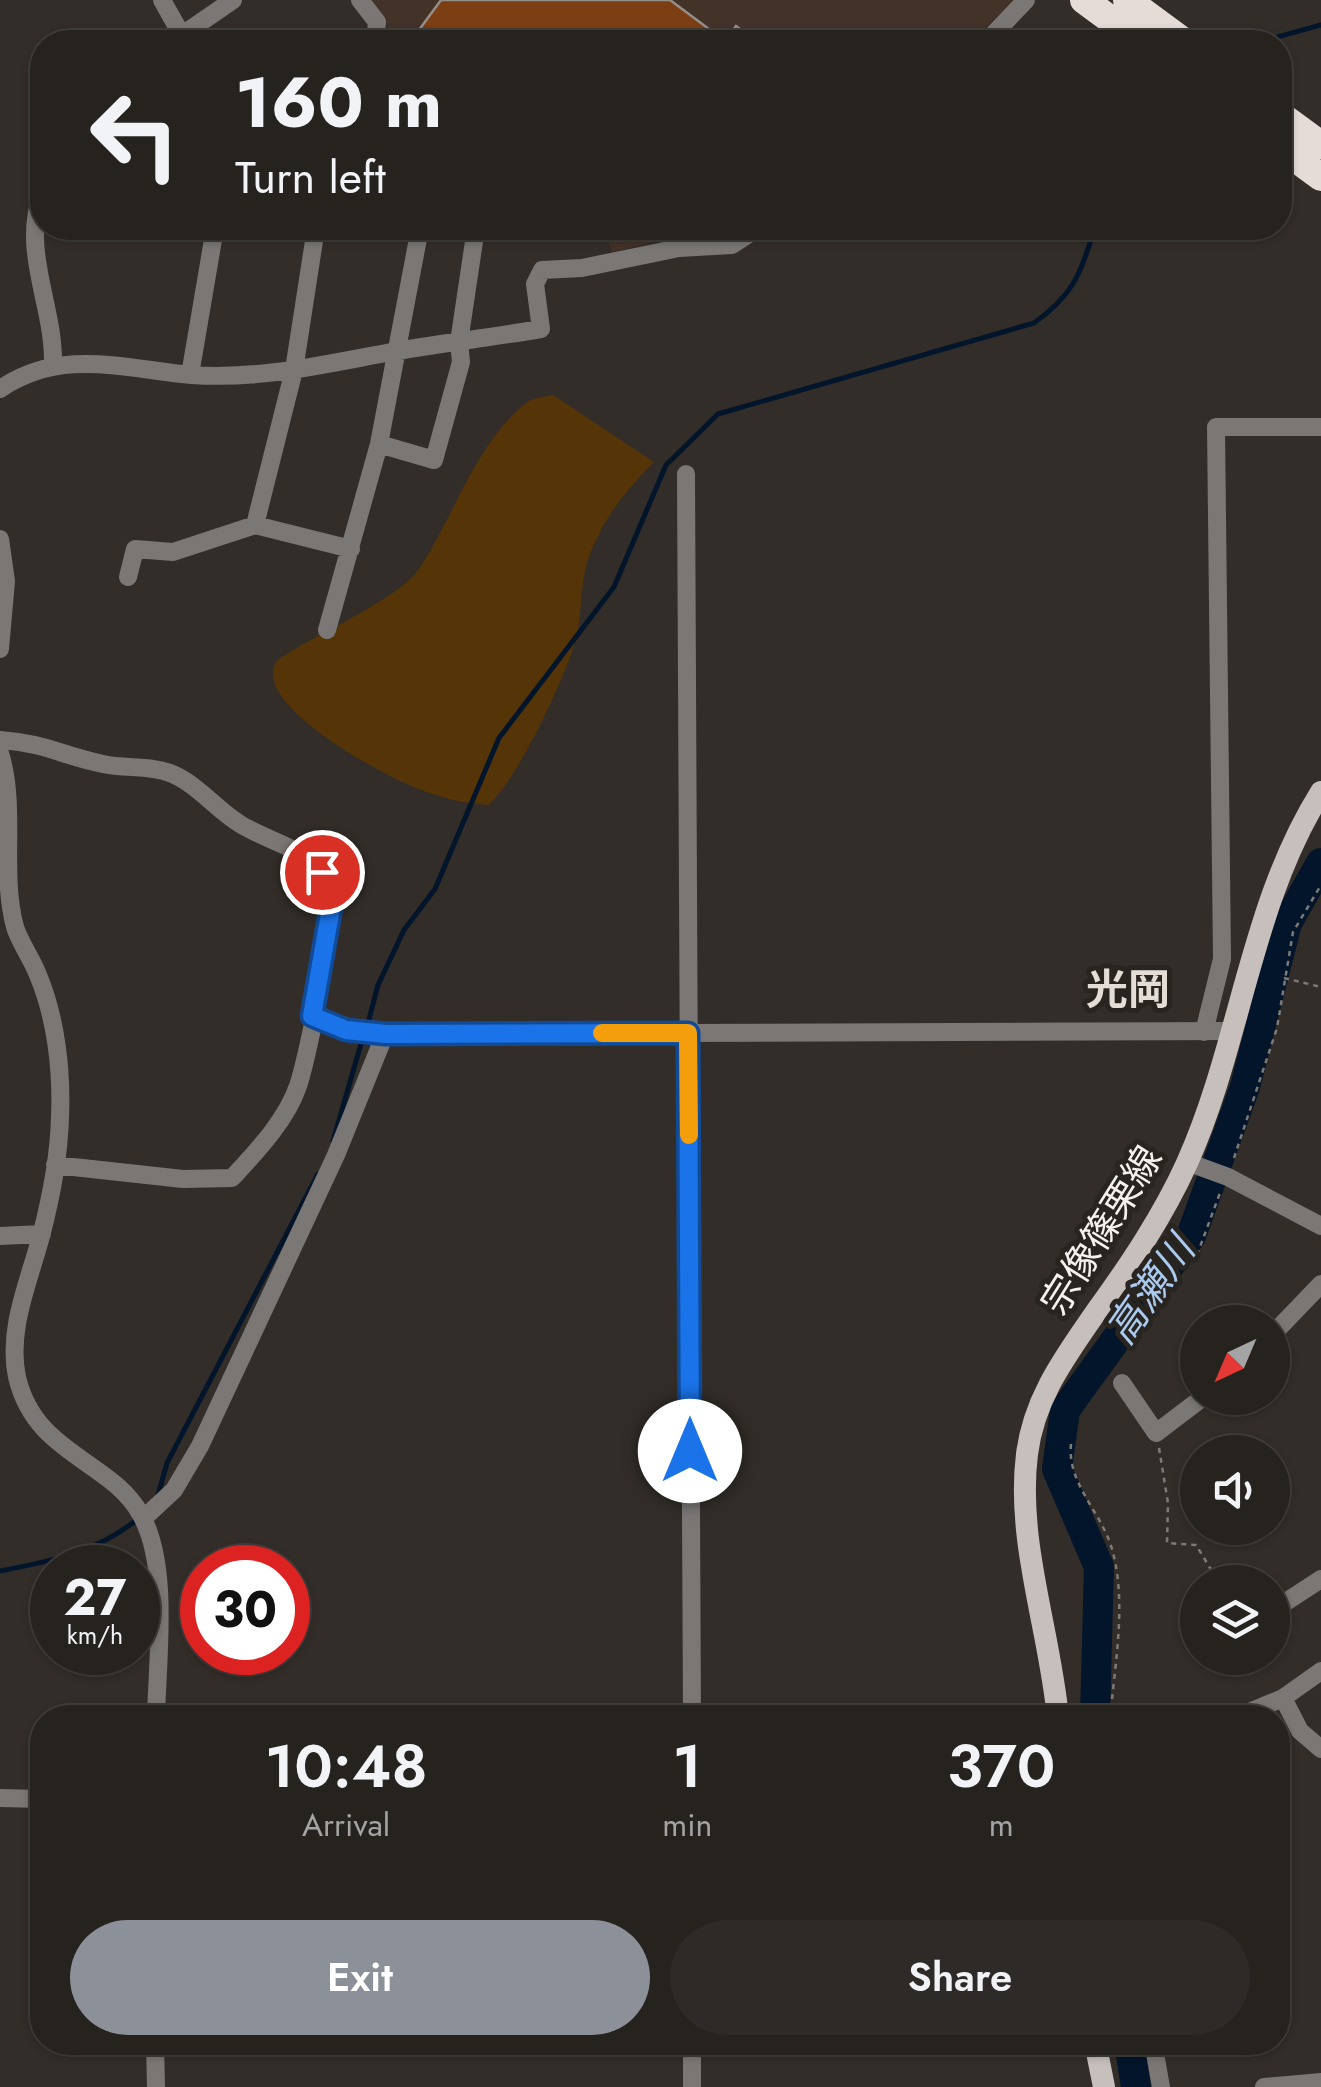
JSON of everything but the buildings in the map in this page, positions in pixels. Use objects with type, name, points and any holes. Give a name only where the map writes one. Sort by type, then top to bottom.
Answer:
[{"type":"highway","points":[[1084,0],[1125,30]]},
{"type":"highway","points":[[1127,0],[1168,30]]},
{"type":"highway","points":[[1292,123],[1321,146]]},
{"type":"highway","points":[[1292,156],[1321,177]]},
{"type":"main road","name":"宗像篠栗線","points":[[1056,1705],[1026,1526],[1027,1450],[1052,1376],[1139,1248],[1187,1162],[1233,1031],[1269,905],[1321,792]]},
{"type":"main road","points":[[1098,2055],[1104,2087]]},
{"type":"street","points":[[162,0],[174,30]]},
{"type":"street","points":[[189,30],[233,0]]},
{"type":"street","points":[[360,0],[376,22],[375,30]]},
{"type":"street","points":[[997,30],[1026,0]]},
{"type":"street","points":[[32,240],[48,309],[53,364]]},
{"type":"street","points":[[190,374],[213,240]]},
{"type":"street","points":[[255,526],[294,370],[314,240]]},
{"type":"street","points":[[328,630],[379,444],[418,240]]},
{"type":"street","points":[[379,444],[434,460],[461,362],[460,342],[474,240]]},
{"type":"street","points":[[0,389],[20,375],[53,364],[124,364],[190,374],[242,376],[541,329],[535,284],[542,270],[582,268],[678,248],[732,245],[740,240]]},
{"type":"street","points":[[1204,1032],[1222,960],[1216,427],[1321,427]]},
{"type":"street","points":[[686,474],[692,1705]]},
{"type":"street","points":[[128,577],[134,549],[173,552],[255,526],[350,548]]},
{"type":"street","points":[[0,539],[6,581],[0,649]]},
{"type":"street","points":[[0,740],[34,742],[99,764],[166,771],[187,781],[238,824],[304,857],[331,886],[332,914],[298,1088],[266,1142],[232,1178],[184,1179],[55,1165]]},
{"type":"street","points":[[0,753],[8,803],[15,926],[40,978],[60,1075],[55,1165],[42,1234],[19,1308],[15,1342],[18,1378],[47,1434],[129,1497],[144,1518],[158,1574],[156,1705]]},
{"type":"street","points":[[312,1016],[346,1030],[386,1034],[1233,1031]]},
{"type":"street","points":[[144,1518],[174,1490],[200,1446],[336,1155],[386,1034]]},
{"type":"street","points":[[1187,1162],[1228,1177],[1321,1226]]},
{"type":"street","points":[[0,1236],[42,1234]]},
{"type":"street","points":[[1290,1316],[1321,1284]]},
{"type":"street","points":[[1122,1383],[1156,1433],[1180,1415]]},
{"type":"street","points":[[1290,1599],[1321,1578]]},
{"type":"street","points":[[1266,1705],[1321,1671]]},
{"type":"street","points":[[1282,1698],[1286,1705]]},
{"type":"street","points":[[1290,1712],[1300,1730],[1321,1750]]},
{"type":"street","points":[[0,1798],[30,1799]]},
{"type":"street","points":[[156,2055],[156,2087]]},
{"type":"street","points":[[692,2055],[692,2087]]},
{"type":"street","points":[[1155,2055],[1161,2087]]},
{"type":"street","points":[[1264,2087],[1321,2082]]},
{"type":"path","points":[[1196,1255],[1228,1177],[1277,1028],[1294,932],[1321,885]]},
{"type":"path","points":[[1284,978],[1321,987]]},
{"type":"path","points":[[1156,1433],[1168,1503],[1168,1543],[1196,1545],[1208,1565]]},
{"type":"path","points":[[1071,1444],[1069,1462],[1075,1480],[1099,1516],[1118,1574],[1111,1705]]},
{"type":"shaded area","points":[[371,0],[1014,0],[983,30],[388,30]]},
{"type":"shaded area","points":[[608,240],[663,240],[612,252]]},
{"type":"shaded area","points":[[553,395],[654,462],[616,506],[595,543],[586,567],[569,659],[538,729],[500,793],[488,805],[467,803],[392,777],[323,735],[283,699],[274,681],[275,664],[406,583],[431,549],[492,439],[528,402]]},
{"type":"waterway","points":[[1292,33],[1321,25]]},
{"type":"waterway","points":[[367,1027],[378,985],[404,930],[435,889],[499,738],[614,587],[666,465],[718,414],[1034,323],[1059,302],[1074,282],[1091,240]]},
{"type":"waterway","name":"高瀬川","points":[[1095,1705],[1099,1567],[1057,1469],[1065,1410],[1191,1236],[1245,1087],[1287,923],[1321,863]]},
{"type":"waterway","points":[[333,1141],[363,1037]]},
{"type":"waterway","points":[[158,1495],[167,1463],[318,1174]]},
{"type":"waterway","points":[[0,1571],[91,1547],[139,1518]]},
{"type":"waterway","name":"高瀬川","points":[[1131,2055],[1136,2087]]},
{"type":"slow traffic","points":[[602,1033],[688,1033],[689,1135]]},
{"type":"district","name":"光岡","points":[[1128,989]]},
{"type":"route","points":[[322,872],[331,886],[332,902],[312,1016],[346,1030],[386,1034],[688,1033],[690,1451]]}]
